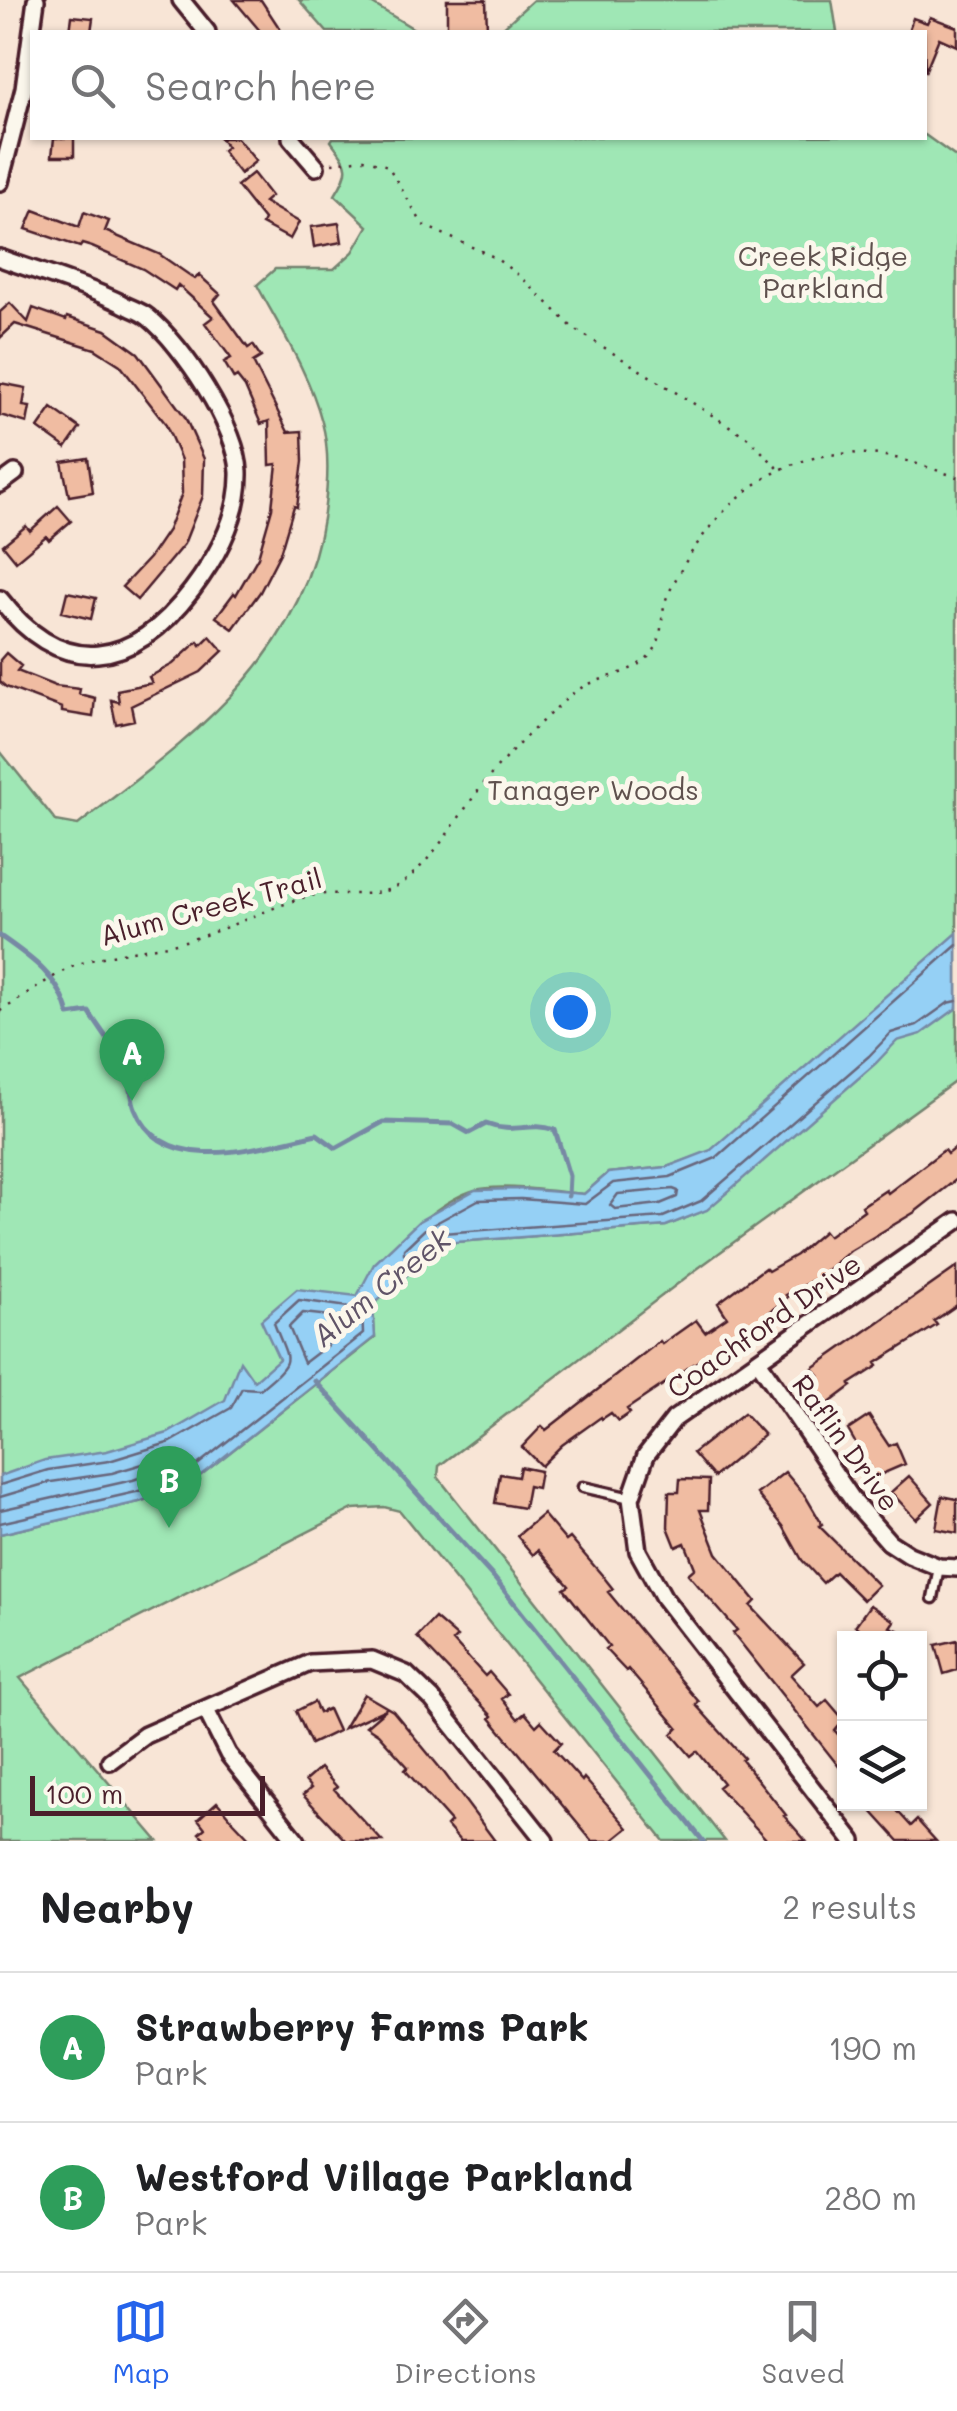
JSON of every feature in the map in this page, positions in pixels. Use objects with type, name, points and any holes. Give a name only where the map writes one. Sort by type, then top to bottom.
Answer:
[{"type":"street","points":[[0,182],[36,0]]},
{"type":"street","points":[[181,0],[205,30]]},
{"type":"street","points":[[293,140],[316,167]]},
{"type":"street","points":[[0,258],[84,285],[148,316],[194,370],[229,430],[239,470],[235,511],[208,569],[175,613],[153,634],[109,653],[78,654],[37,638],[0,599]]},
{"type":"street","points":[[0,484],[14,473]]},
{"type":"street","name":"Coachford Drive","points":[[630,1498],[646,1455],[674,1419],[957,1221]]},
{"type":"street","name":"Raflin Drive","points":[[758,1361],[854,1502],[888,1542],[938,1566],[957,1568]]},
{"type":"street","points":[[630,1498],[638,1551],[664,1598],[853,1841]]},
{"type":"street","points":[[110,1761],[145,1734],[310,1663],[372,1660],[406,1674],[432,1699],[545,1841]]},
{"type":"street","points":[[206,1710],[228,1754],[297,1841]]},
{"type":"lane","points":[[583,1486],[630,1498]]},
{"type":"lane","points":[[933,1598],[938,1566]]},
{"type":"path","points":[[316,167],[348,159],[377,161],[388,166],[423,225],[494,257],[574,328],[747,437],[780,470]]},
{"type":"path","name":"Alum Creek Trail","points":[[0,1012],[86,961],[189,940],[306,896],[376,893],[391,890],[407,880],[507,757],[574,692],[646,658],[659,641],[665,600],[707,530],[746,490],[780,470],[811,459],[871,454],[957,477]]},
{"type":"green space","points":[[299,0],[366,0],[416,30],[325,30]]},
{"type":"green space","points":[[533,0],[832,0],[837,30],[500,30]]},
{"type":"green space","name":"Tanager Woods","points":[[927,136],[957,158],[957,1080],[697,1269],[439,1466],[438,1477],[725,1841],[664,1841],[400,1511],[384,1507],[353,1509],[20,1678],[158,1841],[0,1841],[0,1534],[139,1502],[191,1483],[375,1338],[373,1305],[443,1243],[666,1226],[703,1211],[711,1151],[667,1167],[608,1173],[584,1194],[499,1187],[463,1194],[428,1217],[386,1253],[399,1270],[326,1327],[244,1402],[155,1462],[36,1478],[0,1494],[0,751],[56,821],[78,825],[199,728],[266,654],[292,612],[312,565],[324,513],[326,444],[310,386],[257,285],[275,269],[334,269],[353,252],[368,226],[335,195],[346,167],[331,141],[927,140]]},
{"type":"water","name":"Alum Creek","points":[[957,933],[957,1008],[921,1034],[897,1041],[707,1210],[666,1226],[443,1243],[373,1305],[375,1337],[191,1483],[139,1502],[0,1534],[0,1476],[45,1460],[107,1451],[168,1433],[225,1400],[240,1361],[254,1381],[279,1359],[261,1320],[297,1289],[357,1296],[374,1264],[419,1221],[475,1190],[584,1194],[608,1173],[667,1167],[711,1150]]},
{"type":"building","points":[[234,0],[261,0],[281,30],[259,30]]},
{"type":"building","points":[[447,0],[486,0],[487,30],[447,30]]},
{"type":"building","points":[[72,16],[93,18],[91,30],[70,30]]},
{"type":"building","points":[[930,17],[957,27],[957,46],[939,38],[927,67],[927,30],[909,30],[913,18],[927,23]]},
{"type":"building","points":[[54,140],[74,140],[74,156],[52,156]]},
{"type":"building","points":[[222,140],[239,140],[256,161],[240,174],[222,151],[227,147]]},
{"type":"building","points":[[253,173],[271,196],[264,202],[299,222],[290,239],[262,224],[264,220],[237,186]]},
{"type":"building","points":[[34,210],[79,227],[84,212],[109,221],[105,231],[159,254],[195,279],[199,275],[220,294],[214,301],[248,348],[253,345],[261,357],[253,362],[288,432],[302,431],[297,507],[294,506],[280,553],[260,592],[233,629],[216,617],[236,595],[258,557],[272,508],[277,464],[270,465],[269,421],[261,424],[245,387],[237,377],[234,379],[224,362],[231,358],[205,323],[213,317],[178,285],[175,290],[143,269],[92,247],[80,247],[26,229]]},
{"type":"building","points":[[339,223],[342,242],[314,247],[311,227]]},
{"type":"building","points":[[10,303],[28,322],[33,308],[66,320],[67,317],[106,330],[138,353],[185,417],[204,459],[203,496],[184,544],[137,600],[122,587],[168,530],[182,493],[181,460],[165,423],[120,365],[95,349],[15,324],[0,338],[0,312]]},
{"type":"building","points":[[0,383],[26,388],[23,406],[30,407],[27,423],[0,415]]},
{"type":"building","points":[[52,408],[80,428],[66,448],[38,428]]},
{"type":"building","points":[[88,458],[93,492],[69,496],[62,462]]},
{"type":"building","points":[[58,506],[71,521],[16,561],[3,545],[26,526],[30,531]]},
{"type":"building","points":[[67,592],[96,598],[91,619],[62,612]]},
{"type":"building","points":[[210,636],[223,651],[201,672],[131,706],[134,720],[116,724],[111,700],[119,702],[117,690],[152,683],[149,677]]},
{"type":"building","points":[[6,653],[21,666],[17,671],[55,686],[80,689],[79,694],[95,698],[93,717],[62,712],[62,708],[6,687],[0,682],[0,660]]},
{"type":"building","points":[[957,1146],[957,1179],[915,1212],[786,1295],[765,1316],[627,1409],[630,1413],[618,1421],[611,1413],[601,1417],[541,1466],[522,1447],[542,1426],[546,1430],[660,1341],[662,1344],[696,1320],[705,1332],[727,1317],[718,1303],[765,1268],[768,1271],[796,1255],[824,1231],[828,1236],[864,1210],[862,1206],[886,1190],[888,1193],[944,1150],[947,1154]]},
{"type":"building","points":[[957,1267],[957,1305],[934,1321],[937,1325],[876,1363],[878,1366],[828,1404],[811,1381],[819,1375],[813,1368]]},
{"type":"building","points":[[744,1413],[764,1435],[714,1477],[693,1453]]},
{"type":"building","points":[[869,1416],[889,1446],[896,1443],[905,1464],[875,1477],[848,1430]]},
{"type":"building","points":[[520,1467],[540,1471],[537,1488],[528,1486],[524,1508],[495,1503],[500,1474],[518,1477]]},
{"type":"building","points":[[785,1472],[806,1497],[822,1524],[819,1526],[878,1585],[863,1600],[835,1572],[823,1583],[802,1560],[783,1526],[757,1494]]},
{"type":"building","points":[[909,1476],[933,1503],[916,1519],[891,1492]]},
{"type":"building","points":[[680,1479],[709,1480],[708,1510],[700,1510],[717,1553],[756,1601],[751,1606],[804,1663],[791,1675],[819,1707],[827,1700],[837,1712],[837,1764],[733,1633],[737,1630],[688,1574],[695,1568],[685,1543],[676,1547],[668,1527],[669,1492],[679,1492]]},
{"type":"building","points":[[942,1496],[957,1499],[957,1533],[936,1529]]},
{"type":"building","points":[[543,1514],[602,1575],[613,1589],[608,1592],[699,1702],[696,1705],[744,1758],[806,1841],[768,1841],[718,1787],[723,1783],[697,1751],[691,1756],[672,1734],[678,1728],[628,1669],[605,1649],[609,1646],[564,1589],[569,1586],[538,1550],[533,1555],[517,1536]]},
{"type":"building","points":[[870,1605],[894,1621],[890,1627],[900,1631],[862,1631],[855,1626]]},
{"type":"building","points":[[435,1618],[457,1637],[453,1641],[485,1676],[489,1672],[508,1694],[502,1699],[518,1719],[525,1713],[536,1726],[541,1721],[561,1743],[554,1750],[628,1828],[612,1841],[592,1841],[492,1716],[417,1637]]},
{"type":"building","points":[[957,1640],[957,1670],[944,1674],[936,1645]]},
{"type":"building","points":[[364,1694],[393,1711],[495,1841],[460,1841],[447,1826],[451,1822],[405,1770],[408,1767],[366,1726],[386,1709],[344,1728]]},
{"type":"building","points":[[314,1702],[319,1713],[328,1709],[338,1731],[311,1744],[296,1711]]},
{"type":"building","points":[[320,1768],[382,1841],[346,1841],[303,1795],[311,1788],[305,1781]]},
{"type":"building","points":[[217,1802],[252,1841],[207,1841],[199,1833],[205,1828],[198,1819]]},
{"type":"building","points":[[872,1811],[897,1811],[911,1826],[917,1820],[936,1841],[899,1841]]},
{"type":"waterway","points":[[0,936],[51,979],[69,1015],[89,1012],[122,1063],[135,1108],[149,1130],[168,1144],[190,1151],[216,1152],[317,1134],[336,1148],[383,1122],[453,1124],[469,1133],[486,1124],[546,1128],[555,1130],[569,1176],[568,1196]]},
{"type":"waterway","points":[[315,1381],[495,1579],[703,1841]]},
{"type":"place","name":"Strawberry Farms Park","points":[[132,1101]]},
{"type":"place","name":"Westford Village Parkland","points":[[169,1528]]},
{"type":"park label","name":"Creek Ridge Parkland","points":[[823,272]]}]
